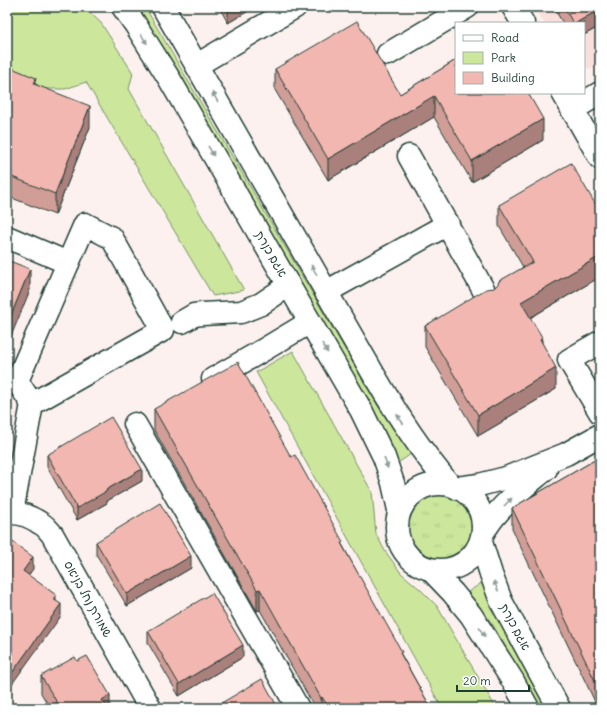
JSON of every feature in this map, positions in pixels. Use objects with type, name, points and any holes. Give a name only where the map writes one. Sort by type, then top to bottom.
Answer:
[{"type":"street","name":"אגם כנרת","points":[[123,7],[170,80],[361,410],[384,457],[393,483],[399,510]]},
{"type":"street","points":[[163,7],[398,416],[434,466],[453,486],[462,489],[472,498],[480,510],[483,521],[482,537]]},
{"type":"street","points":[[197,65],[295,7]]},
{"type":"street","points":[[388,54],[467,7]]},
{"type":"street","points":[[513,7],[522,22]]},
{"type":"street","points":[[600,94],[568,101],[600,158]]},
{"type":"street","points":[[409,156],[488,298]]},
{"type":"street","points":[[10,513],[32,404],[17,381],[85,224],[112,238],[163,330],[32,404]]},
{"type":"street","points":[[326,292],[448,224]]},
{"type":"street","points":[[7,236],[68,263]]},
{"type":"street","points":[[182,322],[194,315],[241,312],[260,304],[289,285]]},
{"type":"street","points":[[200,385],[310,322]]},
{"type":"street","points":[[600,342],[569,360],[600,412]]},
{"type":"street","points":[[136,424],[298,708]]},
{"type":"street","points":[[566,454],[520,490],[494,516],[474,553],[464,563],[451,569],[437,571],[431,570],[423,568],[411,560],[402,549],[397,536],[396,522],[399,510],[406,499],[414,491],[424,486],[436,484],[453,486],[479,485],[506,478],[566,454],[600,435]]},
{"type":"street","name":"שמורת נחל בניאס","points":[[10,513],[25,515],[42,523],[52,534],[150,708]]},
{"type":"street","name":"אגם כנרת","points":[[482,537],[491,574],[501,601],[559,708]]},
{"type":"street","points":[[431,570],[471,615],[510,674],[527,707]]},
{"type":"shaded area","points":[[534,7],[600,7],[600,63],[590,69],[585,67],[585,22],[543,22]]},
{"type":"green space","points":[[7,7],[84,7],[101,23],[133,73],[129,89],[244,290],[213,296],[86,82],[65,89],[41,89],[7,80]]},
{"type":"green space","points":[[136,7],[145,7],[381,411],[411,454],[395,465]]},
{"type":"green space","points":[[293,351],[372,492],[376,534],[385,551],[401,573],[437,606],[496,708],[442,708],[256,372]]},
{"type":"green space","points":[[442,491],[455,494],[466,501],[473,512],[476,525],[473,538],[466,549],[455,556],[442,559],[429,556],[418,549],[411,538],[408,525],[411,512],[418,501],[429,494]]},
{"type":"green space","points":[[483,582],[500,623],[548,708],[539,708],[493,625],[468,592]]},
{"type":"building","points":[[564,7],[600,7],[600,9],[578,22],[572,22]]},
{"type":"building","points":[[357,21],[400,94],[455,61],[455,94],[529,94],[543,119],[472,161],[434,96],[328,159],[275,69]]},
{"type":"building","points":[[7,66],[36,78],[34,84],[90,106],[55,194],[7,175]]},
{"type":"building","points":[[571,163],[600,212],[600,256],[521,302],[542,337],[540,339],[556,368],[478,415],[425,326],[486,289],[494,288],[499,281],[533,262],[499,205]]},
{"type":"building","points":[[7,260],[30,269],[7,325]]},
{"type":"building","points":[[238,362],[291,457],[295,455],[343,542],[341,543],[402,652],[400,653],[431,708],[329,708],[322,697],[321,698],[260,589],[257,590],[154,409]]},
{"type":"building","points":[[111,417],[142,469],[77,508],[47,455]]},
{"type":"building","points":[[600,457],[600,691],[512,508]]},
{"type":"building","points":[[160,503],[191,556],[127,594],[96,542]]},
{"type":"building","points":[[10,540],[33,557],[23,571],[56,595],[53,599],[61,604],[7,680],[7,543]]},
{"type":"building","points":[[212,593],[243,645],[179,684],[148,631]]},
{"type":"building","points":[[87,656],[110,695],[102,700],[107,708],[52,708],[58,704],[41,676],[75,657],[77,661]]},
{"type":"building","points":[[262,679],[278,708],[213,708]]}]
